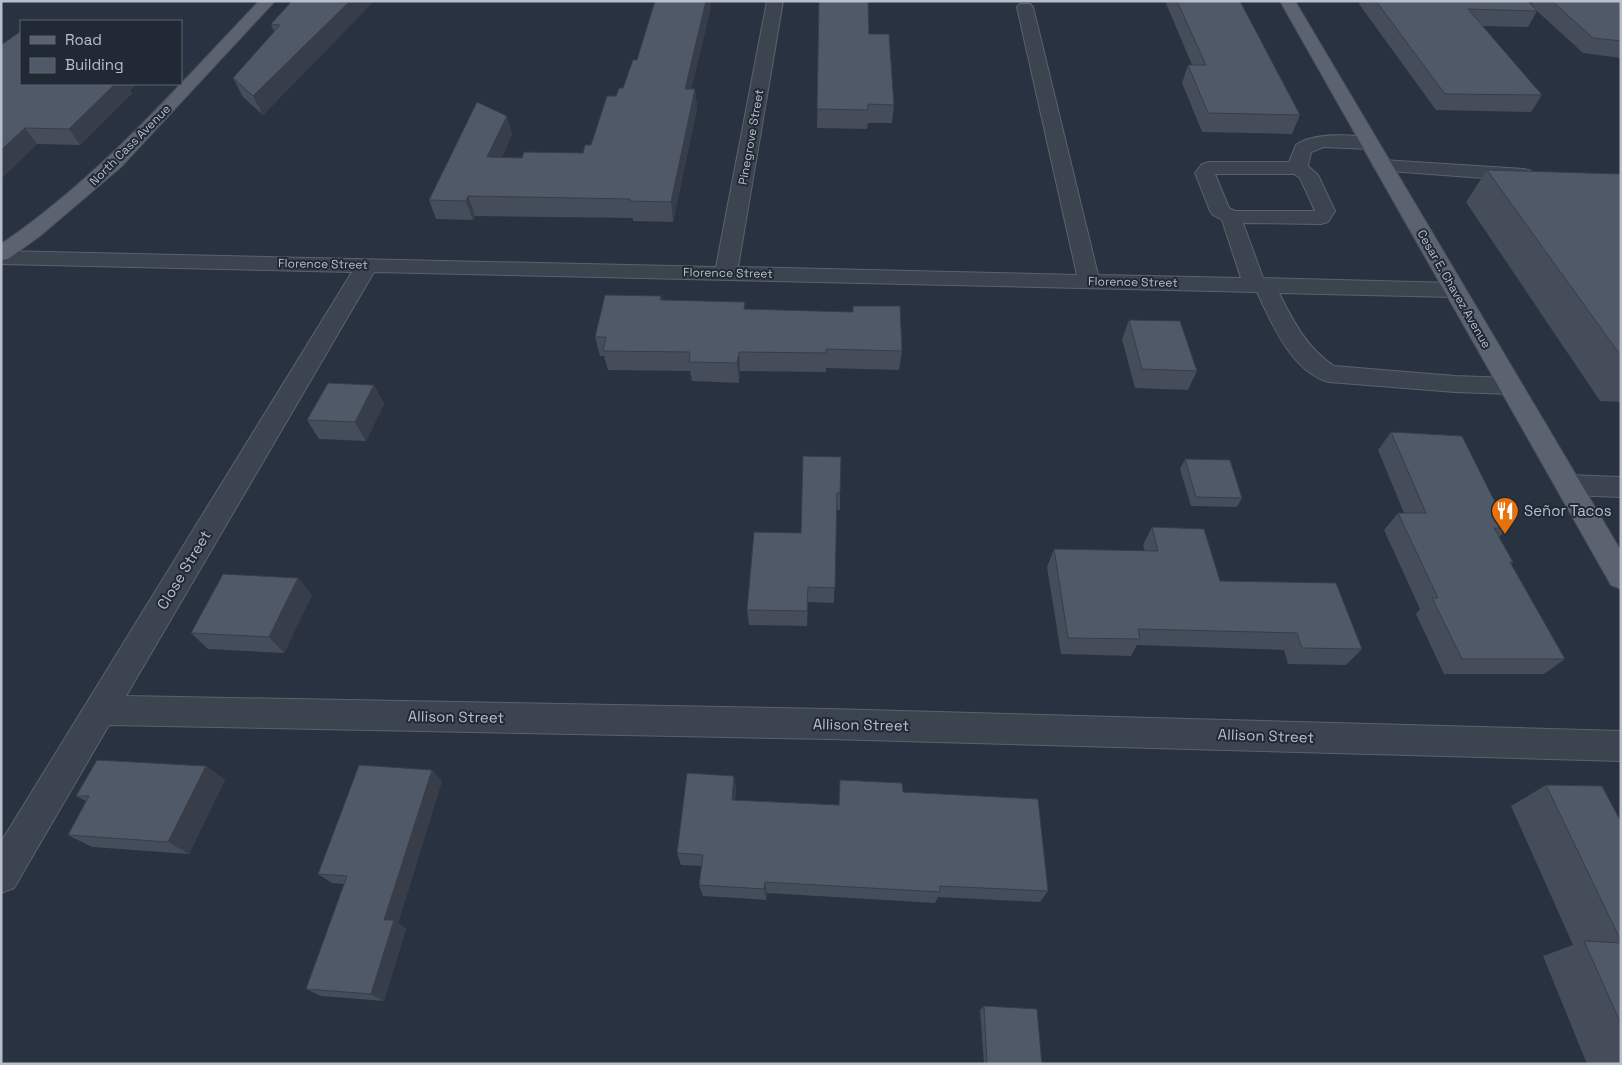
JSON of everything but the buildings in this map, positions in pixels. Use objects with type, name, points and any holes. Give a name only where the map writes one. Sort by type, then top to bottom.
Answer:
[{"type":"main road","name":"North Cass Avenue","points":[[1,256],[33,232],[114,163],[268,1]]},
{"type":"main road","name":"Cesar E. Chavez Avenue","points":[[1287,1],[1621,577]]},
{"type":"street","name":"Pinegrove Street","points":[[726,273],[775,1]]},
{"type":"street","points":[[1026,7],[1089,281]]},
{"type":"street","points":[[1298,168],[1302,149],[1310,143],[1369,143]]},
{"type":"street","points":[[1383,166],[1544,176]]},
{"type":"street","points":[[1209,168],[1298,168],[1308,175],[1325,211],[1321,218],[1231,217],[1220,211],[1205,173],[1209,168]]},
{"type":"street","points":[[1231,217],[1259,285],[1285,328],[1311,362],[1329,374],[1455,384],[1510,386]]},
{"type":"street","name":"Florence Street","points":[[1,256],[1454,290]]},
{"type":"street","name":"Close Street","points":[[1,875],[367,265]]},
{"type":"street","points":[[1568,485],[1621,487]]},
{"type":"street","name":"Allison Street","points":[[100,710],[830,724],[1621,746]]},
{"type":"place","name":"Señor Tacos","points":[[1505,535]]}]
